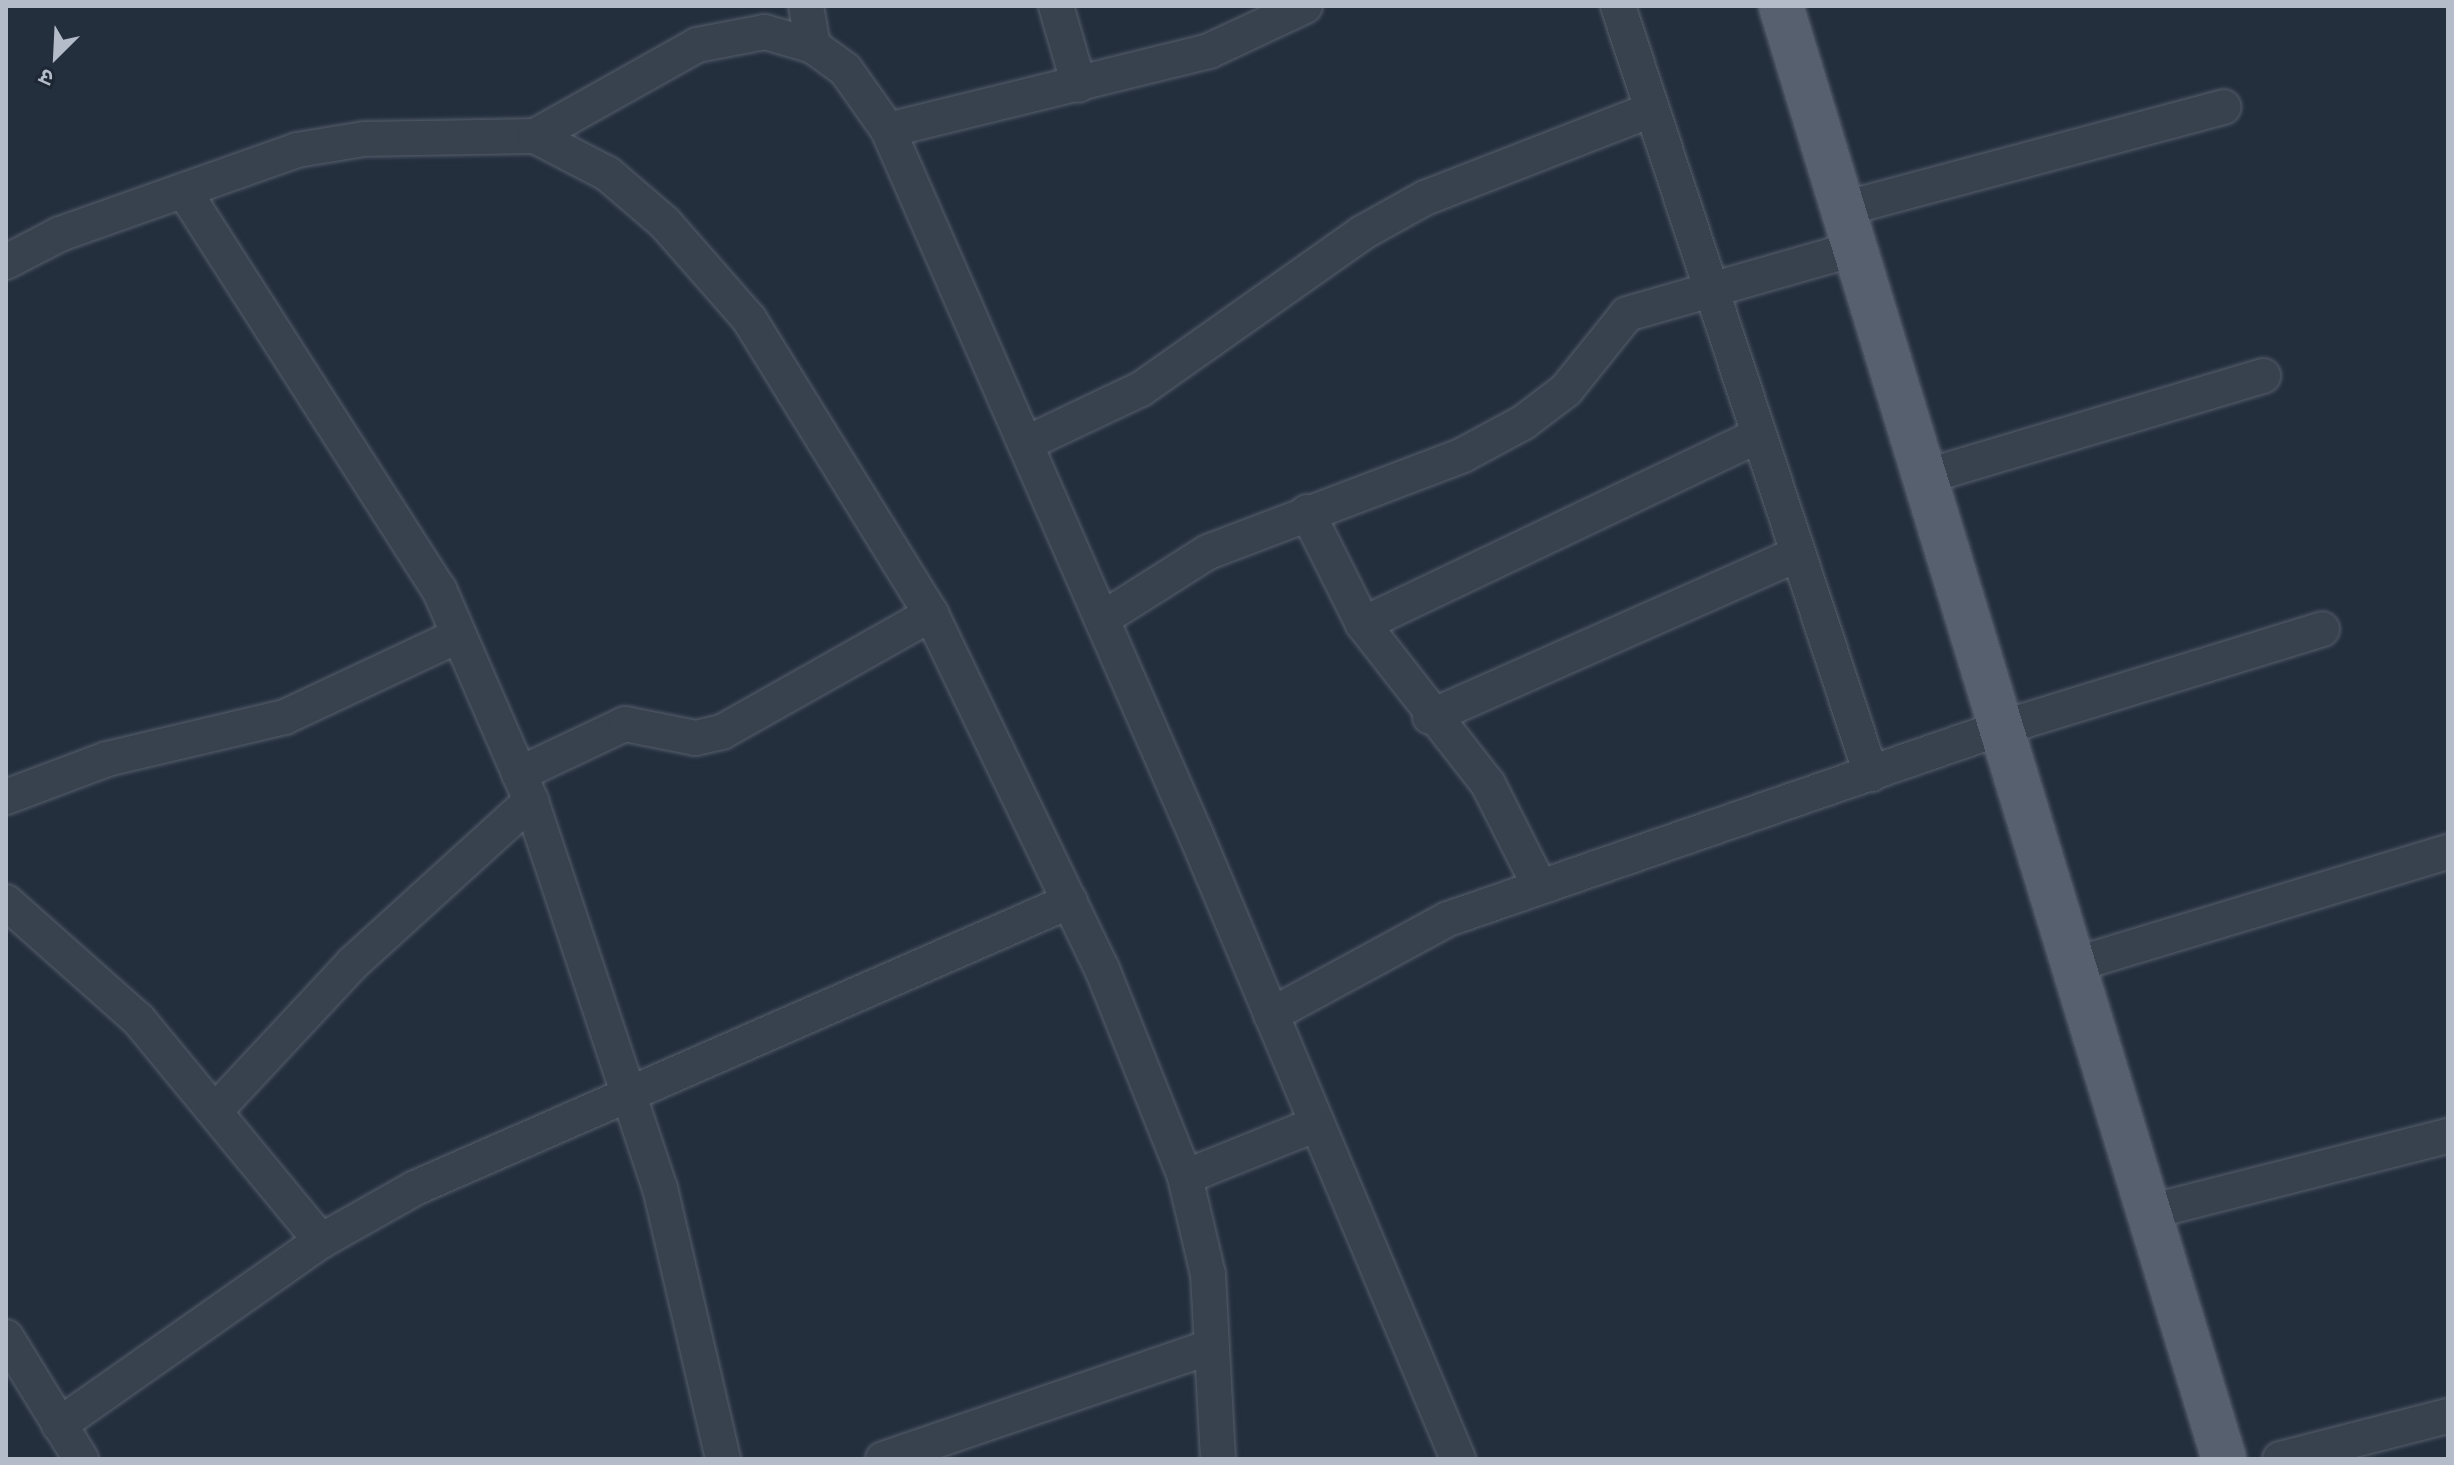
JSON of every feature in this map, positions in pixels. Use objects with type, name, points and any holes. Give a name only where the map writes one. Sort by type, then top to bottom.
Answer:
[{"type":"main road","points":[[1781,6],[2224,1459]]},
{"type":"street","points":[[806,6],[813,46]]},
{"type":"street","points":[[1056,6],[1079,85]]},
{"type":"street","points":[[888,130],[1209,51],[1305,6]]},
{"type":"street","points":[[1618,6],[1708,289],[1871,774]]},
{"type":"street","points":[[6,262],[60,234],[297,150],[364,139],[535,136],[697,45],[765,32],[813,46],[845,69],[888,130],[1102,619],[1458,1459]]},
{"type":"street","points":[[1102,619],[1208,552],[1463,455],[1524,422],[1566,390],[1627,314],[1708,289],[1848,229],[2224,107]]},
{"type":"street","points":[[1025,444],[1141,389],[1362,233],[1425,198],[1651,110]]},
{"type":"street","points":[[535,136],[608,174],[665,223],[749,319],[931,614],[1070,901],[1185,1177],[1208,1274],[1208,1348],[1218,1459]]},
{"type":"street","points":[[184,191],[439,589],[525,787],[660,1188],[723,1459]]},
{"type":"street","points":[[1924,477],[2263,376]]},
{"type":"street","points":[[1363,624],[1757,436]]},
{"type":"street","points":[[1307,512],[1363,624],[1430,717],[1488,784],[1540,887]]},
{"type":"street","points":[[1430,717],[1797,554]]},
{"type":"street","points":[[215,1111],[353,963],[525,787],[625,724],[696,738],[722,732],[931,614]]},
{"type":"street","points":[[1271,1015],[1448,919],[2001,728],[2322,629]]},
{"type":"street","points":[[6,797],[107,759],[285,717],[459,635]]},
{"type":"street","points":[[2073,965],[2448,852]]},
{"type":"street","points":[[59,1425],[321,1241],[415,1188],[630,1097],[1070,901]]},
{"type":"street","points":[[6,902],[138,1019],[321,1241]]},
{"type":"street","points":[[1185,1177],[1317,1124]]},
{"type":"street","points":[[2149,1212],[2448,1136]]},
{"type":"street","points":[[6,1337],[81,1459]]},
{"type":"street","points":[[883,1459],[1208,1348]]},
{"type":"street","points":[[2280,1459],[2448,1416]]}]
